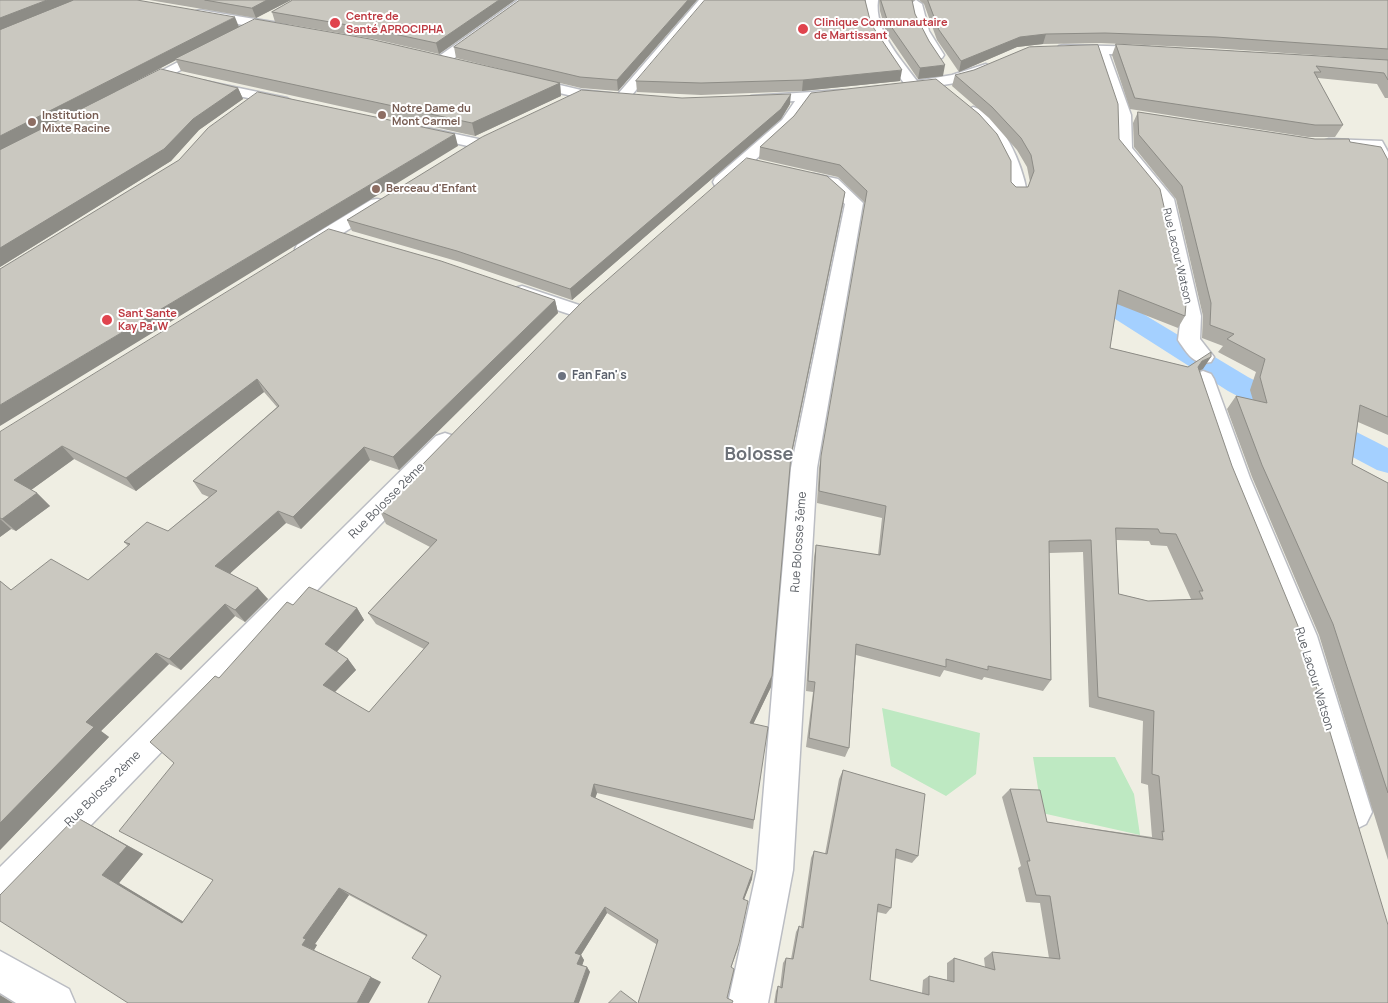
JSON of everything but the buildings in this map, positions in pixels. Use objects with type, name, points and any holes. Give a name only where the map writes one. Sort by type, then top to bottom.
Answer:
[{"type":"street","points":[[459,66],[435,61],[526,0]]},
{"type":"street","points":[[622,98],[706,0]]},
{"type":"street","points":[[872,0],[872,18],[881,39],[913,86]]},
{"type":"street","points":[[916,4],[917,16],[926,39],[955,79]]},
{"type":"street","points":[[184,11],[302,32]]},
{"type":"street","points":[[241,32],[281,12]]},
{"type":"street","points":[[129,92],[224,42]]},
{"type":"street","points":[[1053,50],[1101,49],[1166,52]]},
{"type":"street","name":"Rue Lacour Watson","points":[[1101,49],[1123,115],[1124,149],[1165,199],[1191,316],[1189,340],[1203,368],[1237,478],[1302,636],[1360,834]]},
{"type":"street","points":[[894,88],[955,79],[999,61]]},
{"type":"street","points":[[164,74],[297,105]]},
{"type":"street","points":[[516,79],[580,94],[642,99]]},
{"type":"street","points":[[937,83],[984,120],[999,137],[1017,170],[1018,192]]},
{"type":"street","points":[[738,100],[854,93]]},
{"type":"street","points":[[555,106],[580,94]]},
{"type":"street","points":[[244,107],[259,96]]},
{"type":"street","points":[[706,194],[787,123],[812,97]]},
{"type":"street","points":[[1123,115],[1142,118]]},
{"type":"street","points":[[411,129],[486,139],[453,158]]},
{"type":"street","points":[[1318,144],[1376,144],[1386,163]]},
{"type":"street","name":"Rue Bolosse 3ème","points":[[743,162],[832,183],[854,203],[804,468],[775,870],[748,1003]]},
{"type":"street","points":[[288,259],[396,193]]},
{"type":"street","points":[[330,233],[358,241]]},
{"type":"street","points":[[505,286],[583,304],[554,332]]},
{"type":"street","name":"Rue Bolosse 2ème","points":[[0,893],[463,424]]},
{"type":"street","points":[[0,971],[55,1003]]},
{"type":"green space","points":[[882,708],[980,733],[976,774],[946,796],[891,766]]},
{"type":"green space","points":[[1033,757],[1115,757],[1134,794],[1140,835],[1042,813]]},
{"type":"waterway","points":[[1079,282],[1096,296],[1238,384],[1388,462]]},
{"type":"place","name":"Centre de Santé APROCIPHA","points":[[335,23]]},
{"type":"place","name":"Clinique Communautaire de Martissant","points":[[803,29]]},
{"type":"place","name":"Notre Dame du Mont Carmel","points":[[382,115]]},
{"type":"place","name":"Institution Mixte Racine","points":[[32,122]]},
{"type":"place","name":"Berceau d'Enfant","points":[[376,189]]},
{"type":"place","name":"Sant Sante Kay Pa' W","points":[[107,320]]},
{"type":"place","name":"Fan Fan' s","points":[[562,376]]},
{"type":"district","name":"Bolosse","points":[[759,455]]}]
